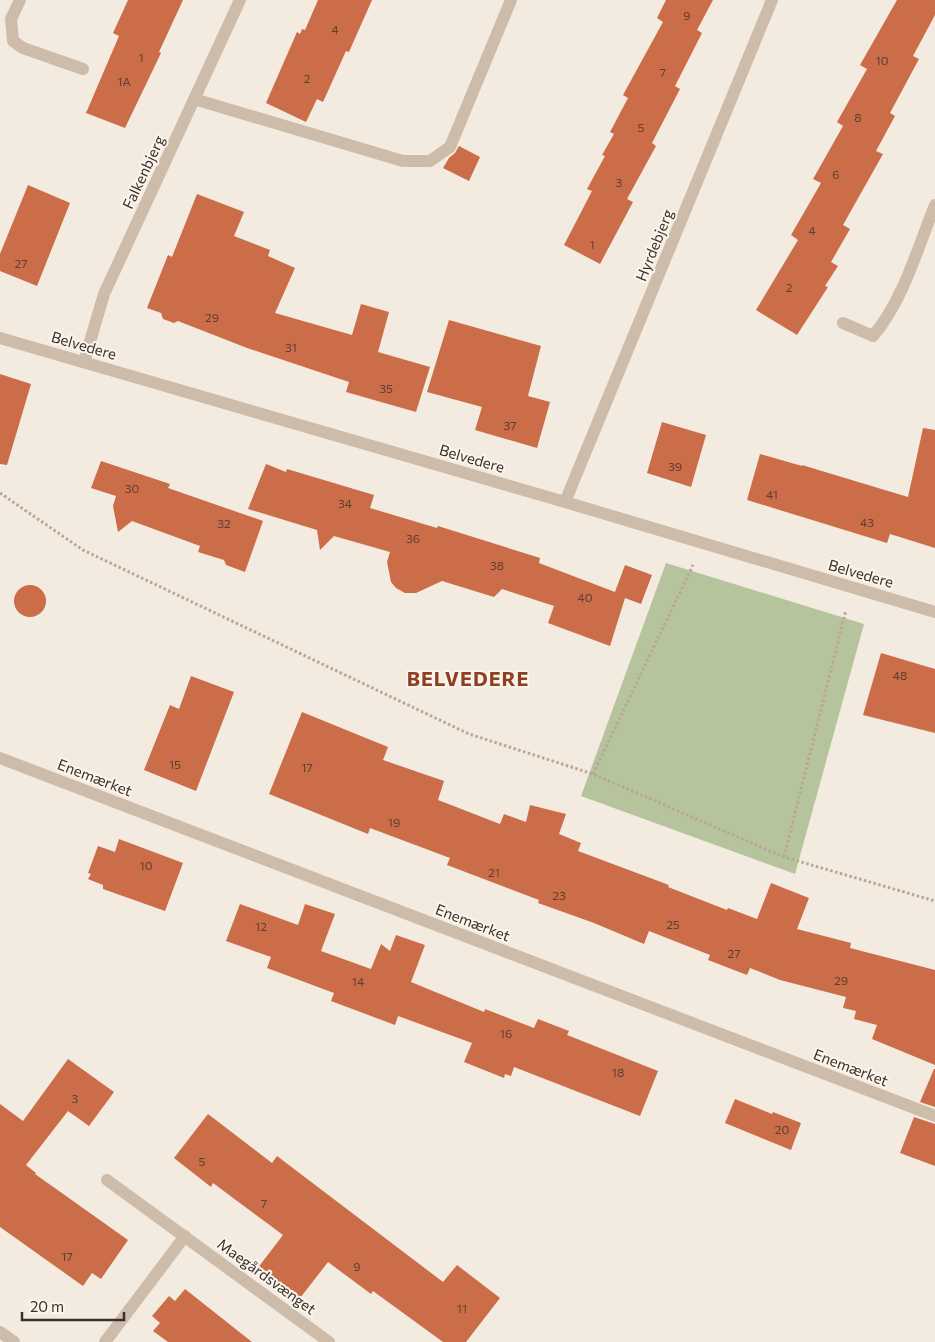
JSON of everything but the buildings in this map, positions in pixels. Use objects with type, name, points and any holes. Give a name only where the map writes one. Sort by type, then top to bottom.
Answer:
[{"type":"street","points":[[20,0],[11,19],[13,41],[23,48],[83,69]]},
{"type":"street","name":"Falkenbjerg","points":[[84,362],[104,294],[240,0]]},
{"type":"street","points":[[194,99],[403,161],[430,161],[450,147],[511,0]]},
{"type":"street","name":"Hyrdebjerg","points":[[566,502],[772,0]]},
{"type":"street","points":[[843,323],[873,336],[884,324],[898,297],[935,205]]},
{"type":"street","name":"Belvedere","points":[[0,338],[566,502],[935,612]]},
{"type":"street","name":"Enemærket","points":[[0,758],[935,1116]]},
{"type":"street","name":"Maegårdsvænget","points":[[107,1180],[330,1342]]},
{"type":"street","points":[[105,1342],[184,1236]]},
{"type":"street","points":[[0,1332],[14,1342]]},
{"type":"path","points":[[0,494],[83,550],[469,734],[593,774],[784,857],[935,901]]},
{"type":"path","points":[[593,774],[703,544]]},
{"type":"path","points":[[784,857],[852,587]]},
{"type":"green space","points":[[666,563],[864,624],[795,874],[581,796]]},
{"type":"district","name":"BELVEDERE","points":[[468,678]]}]
